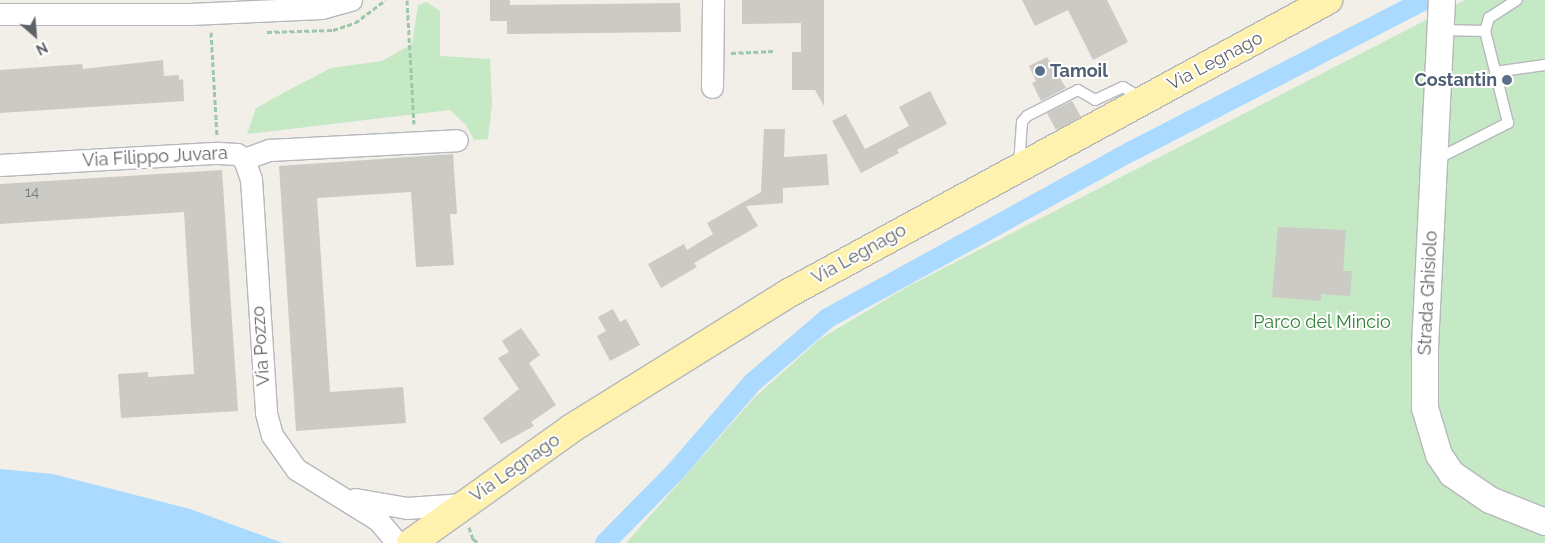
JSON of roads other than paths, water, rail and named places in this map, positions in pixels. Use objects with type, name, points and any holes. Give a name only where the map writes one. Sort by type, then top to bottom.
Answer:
[{"type":"main road","name":"Via Legnago","points":[[412,543],[463,504],[572,428],[787,294],[1328,0]]},
{"type":"street","points":[[0,14],[209,13],[320,8],[351,0]]},
{"type":"street","points":[[712,87],[713,0]]},
{"type":"street","name":"Strada Ghisiolo","points":[[1442,0],[1424,361],[1425,408],[1431,436],[1439,456],[1452,474],[1470,489],[1545,522]]},
{"type":"street","name":"Via Filippo Juvara","points":[[0,165],[218,153],[237,154],[244,159],[269,150],[457,140]]},
{"type":"street","name":"Via Pozzo","points":[[244,159],[251,179],[268,422],[279,449],[296,469],[316,484],[344,497],[378,520],[397,543]]},
{"type":"street","name":"Via Pozzo","points":[[344,497],[407,508],[463,504]]},
{"type":"lane","points":[[1434,161],[1508,123],[1485,31],[1488,18],[1517,0]]},
{"type":"lane","points":[[1441,29],[1485,31]]},
{"type":"lane","points":[[1495,72],[1545,65]]},
{"type":"lane","points":[[1019,167],[1022,122],[1027,116],[1078,90],[1095,100],[1123,87],[1144,99]]},
{"type":"water","points":[[0,469],[53,474],[190,509],[283,543],[0,543]]},
{"type":"waterway","points":[[605,543],[675,472],[753,382],[828,318],[1132,151],[1424,0]]},
{"type":"place","name":"Tamoil","points":[[1040,71]]},
{"type":"place","name":"Costantin","points":[[1507,80]]},
{"type":"park label","name":"Parco del Mincio","points":[[1322,322]]}]
